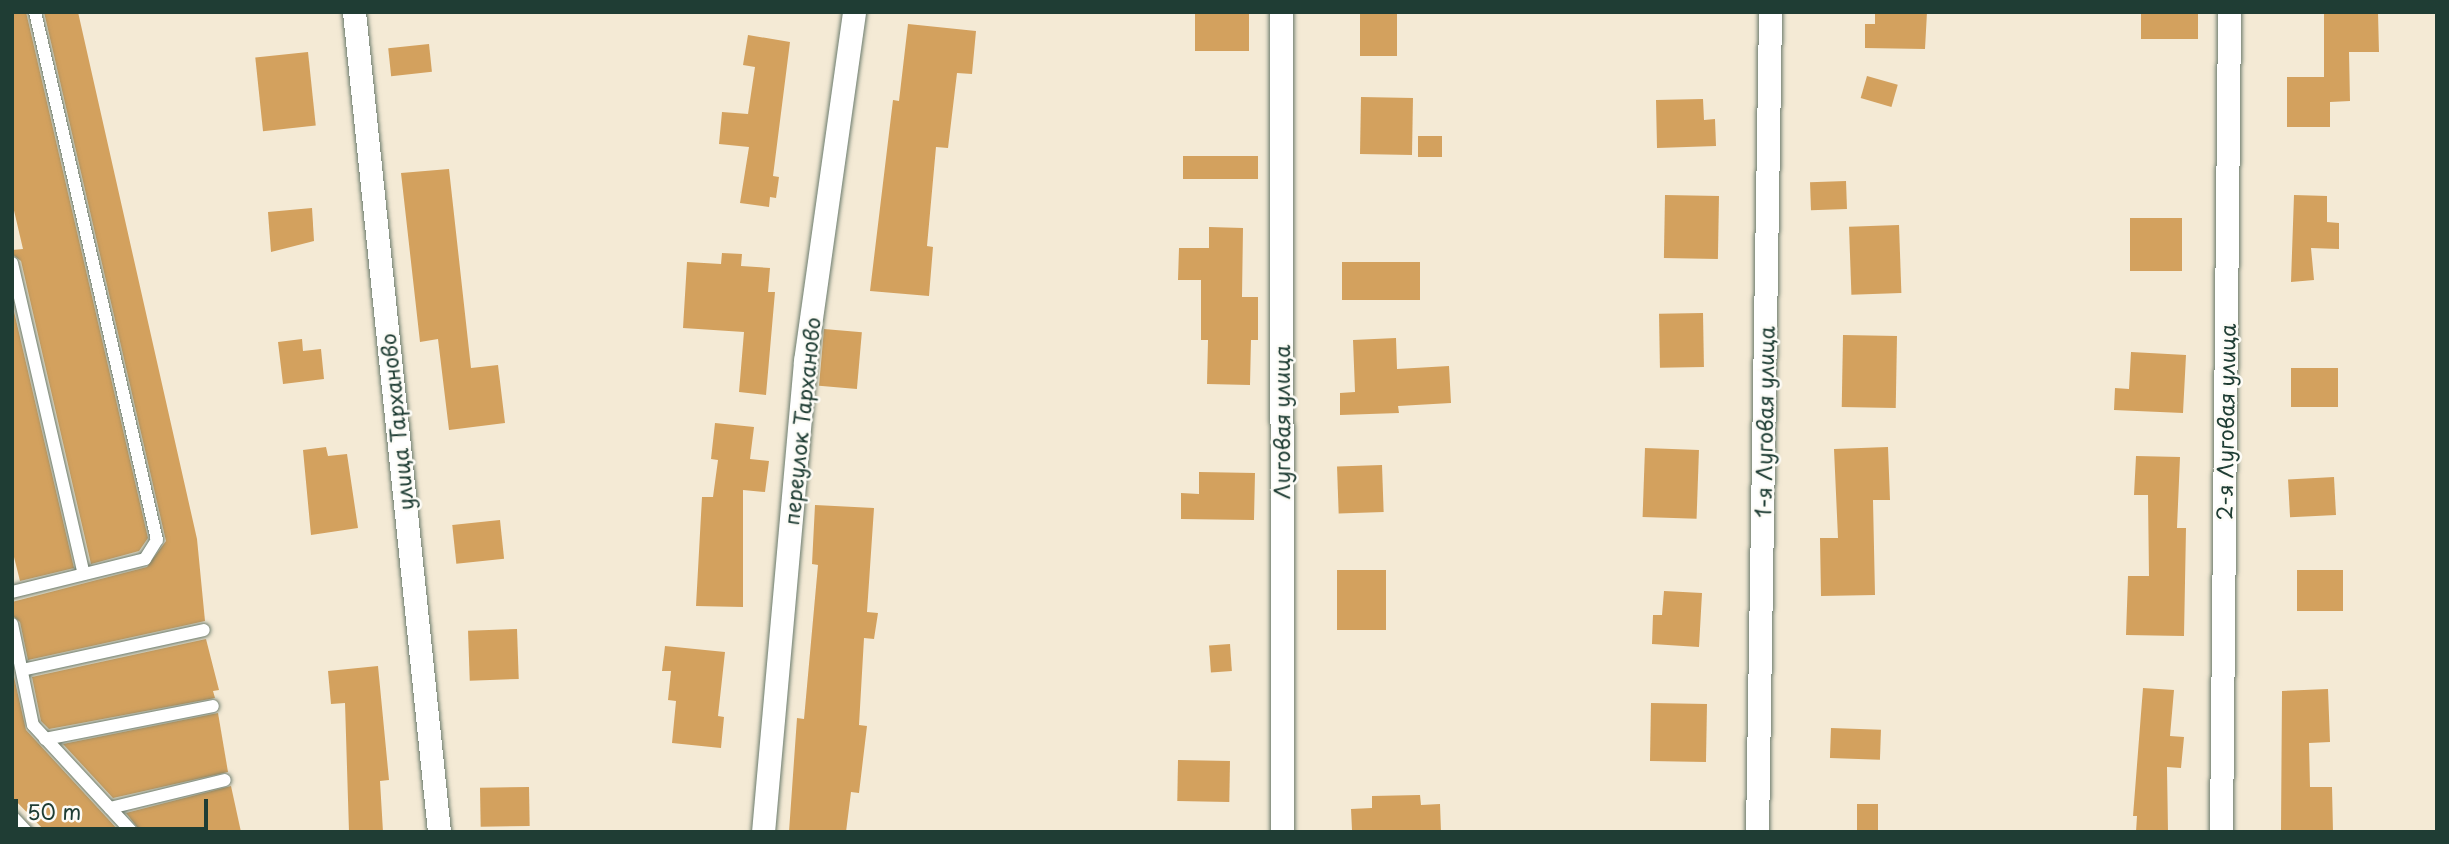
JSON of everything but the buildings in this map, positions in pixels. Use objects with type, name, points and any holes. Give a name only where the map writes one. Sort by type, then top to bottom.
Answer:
[{"type":"street","name":"улица Тарханово","points":[[354,12],[439,832]]},
{"type":"street","name":"переулок Тарханово","points":[[763,832],[805,361],[854,12]]},
{"type":"street","name":"Луговая улица","points":[[1281,12],[1282,832]]},
{"type":"street","name":"1-я Луговая улица","points":[[1757,832],[1770,12]]},
{"type":"street","name":"2-я Луговая улица","points":[[2221,832],[2230,12]]},
{"type":"lane","points":[[12,592],[145,559],[157,540],[35,12]]},
{"type":"lane","points":[[12,263],[84,573]]},
{"type":"lane","points":[[12,624],[33,725],[132,832]]},
{"type":"lane","points":[[22,670],[204,629]]},
{"type":"lane","points":[[45,739],[213,706]]},
{"type":"lane","points":[[110,808],[225,780]]},
{"type":"lane","points":[[12,816],[27,832]]}]
